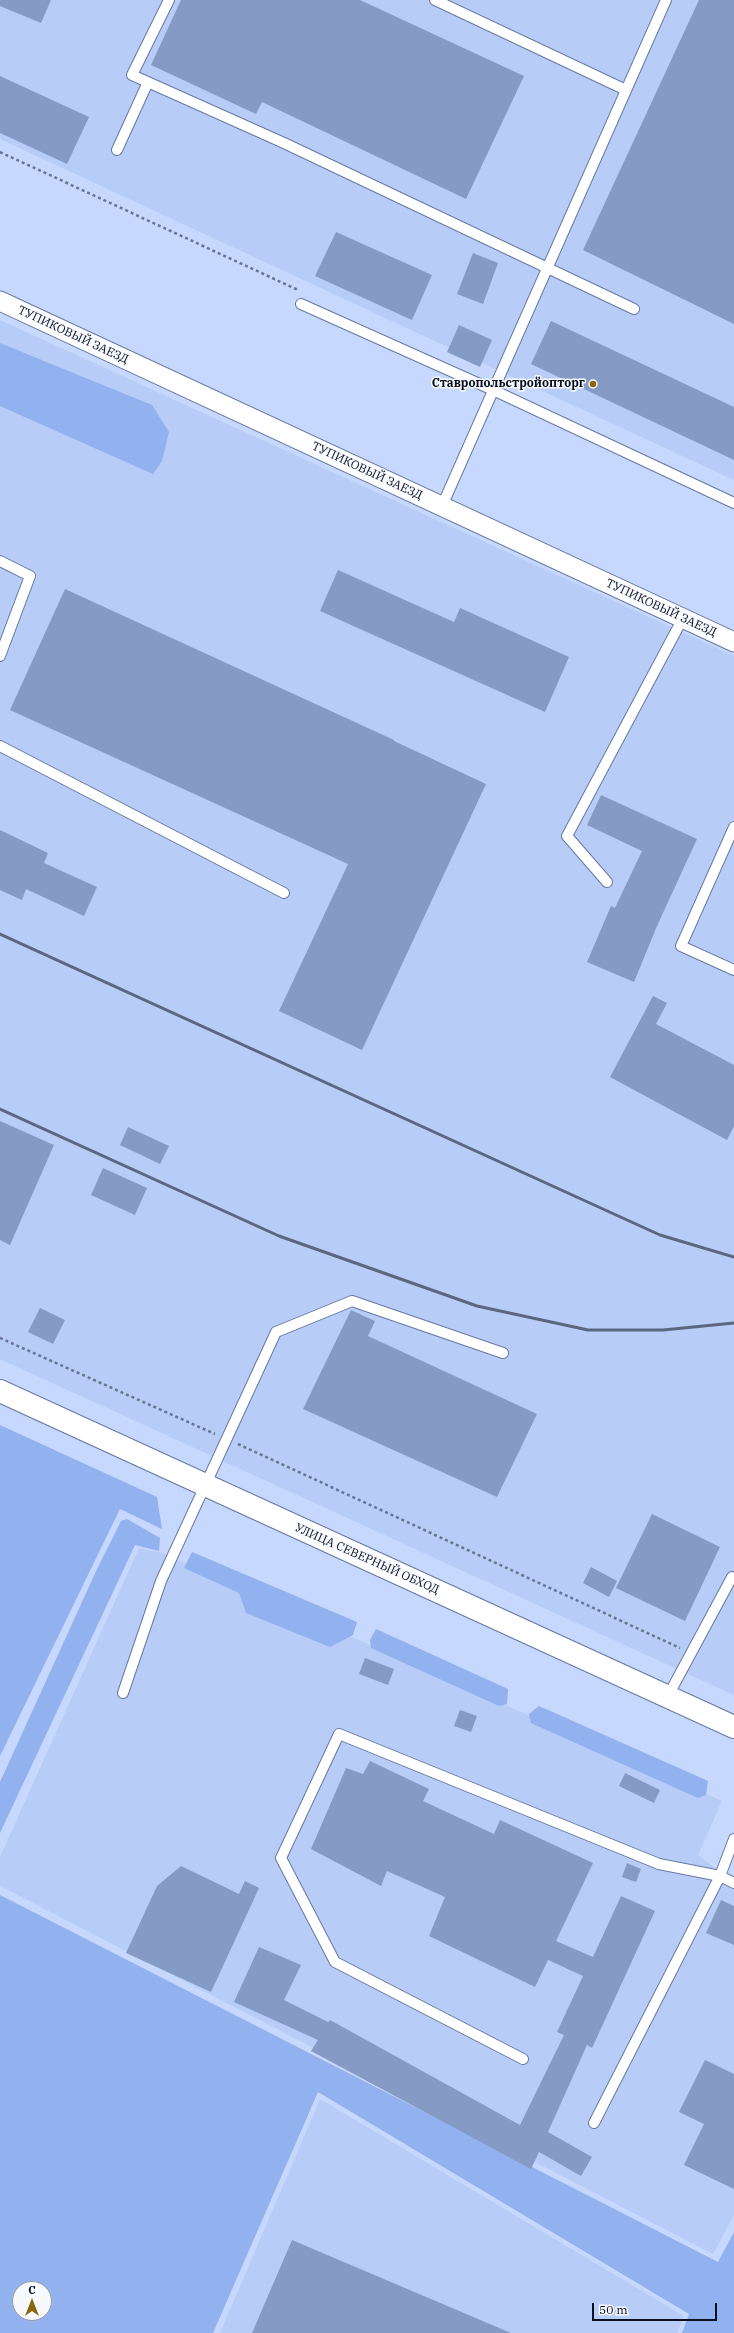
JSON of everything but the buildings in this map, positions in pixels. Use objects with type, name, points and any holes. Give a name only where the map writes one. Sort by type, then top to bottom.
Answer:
[{"type":"highway","name":"УЛИЦА СЕВЕРНЫЙ ОБХОД","points":[[0,1391],[734,1727]]},
{"type":"street","name":"ТУПИКОВЫЙ ЗАЕЗД","points":[[0,301],[734,642]]},
{"type":"lane","points":[[169,0],[132,75],[284,143],[634,309]]},
{"type":"lane","points":[[435,0],[626,90]]},
{"type":"lane","points":[[442,506],[666,0]]},
{"type":"lane","points":[[117,150],[148,82]]},
{"type":"lane","points":[[301,304],[493,390],[734,503]]},
{"type":"lane","points":[[0,561],[30,576],[0,656]]},
{"type":"lane","points":[[607,882],[567,836],[683,618]]},
{"type":"lane","points":[[0,746],[284,893]]},
{"type":"lane","points":[[734,827],[681,946],[734,970]]},
{"type":"lane","points":[[123,1692],[161,1581],[276,1332],[352,1301],[503,1353]]},
{"type":"lane","points":[[668,1696],[732,1577]]},
{"type":"lane","points":[[523,2059],[335,1962],[281,1858],[339,1734],[659,1864],[720,1876],[734,1883]]},
{"type":"lane","points":[[594,2123],[720,1876],[734,1839]]},
{"type":"path","points":[[0,152],[296,289],[301,304]]},
{"type":"path","points":[[0,1338],[227,1439],[691,1653]]},
{"type":"shaded area","points":[[0,0],[734,0],[734,480],[0,139]]},
{"type":"shaded area","points":[[0,320],[734,656],[734,1695],[0,1359]]},
{"type":"shaded area","points":[[0,343],[152,405],[169,432],[162,461],[153,474],[0,406]]},
{"type":"shaded area","points":[[0,1425],[157,1497],[162,1529],[120,1509],[0,1756]]},
{"type":"shaded area","points":[[127,1519],[160,1538],[159,1551],[135,1545],[0,1833],[0,1782],[97,1569],[121,1521]]},
{"type":"shaded area","points":[[139,1548],[162,1553],[722,1801],[698,1855],[734,1883],[734,2215],[713,2254],[0,1886],[0,1857]]},
{"type":"shaded area","points":[[192,1552],[357,1622],[353,1635],[330,1647],[246,1613],[239,1593],[184,1568]]},
{"type":"shaded area","points":[[376,1629],[508,1689],[507,1704],[499,1706],[371,1648],[370,1640]]},
{"type":"shaded area","points":[[539,1706],[708,1781],[706,1795],[698,1798],[531,1723],[529,1714]]},
{"type":"shaded area","points":[[0,1895],[718,2262],[734,2232],[734,2333],[682,2333],[689,2314],[318,2092],[213,2333],[0,2333]]},
{"type":"shaded area","points":[[320,2099],[684,2316],[677,2333],[220,2333]]},
{"type":"railway","points":[[0,934],[660,1235],[734,1257]]},
{"type":"railway","points":[[0,1109],[279,1236],[477,1306],[588,1330],[663,1330],[734,1323]]},
{"type":"place","name":"Ставропольстройопторг","points":[[593,384]]}]
